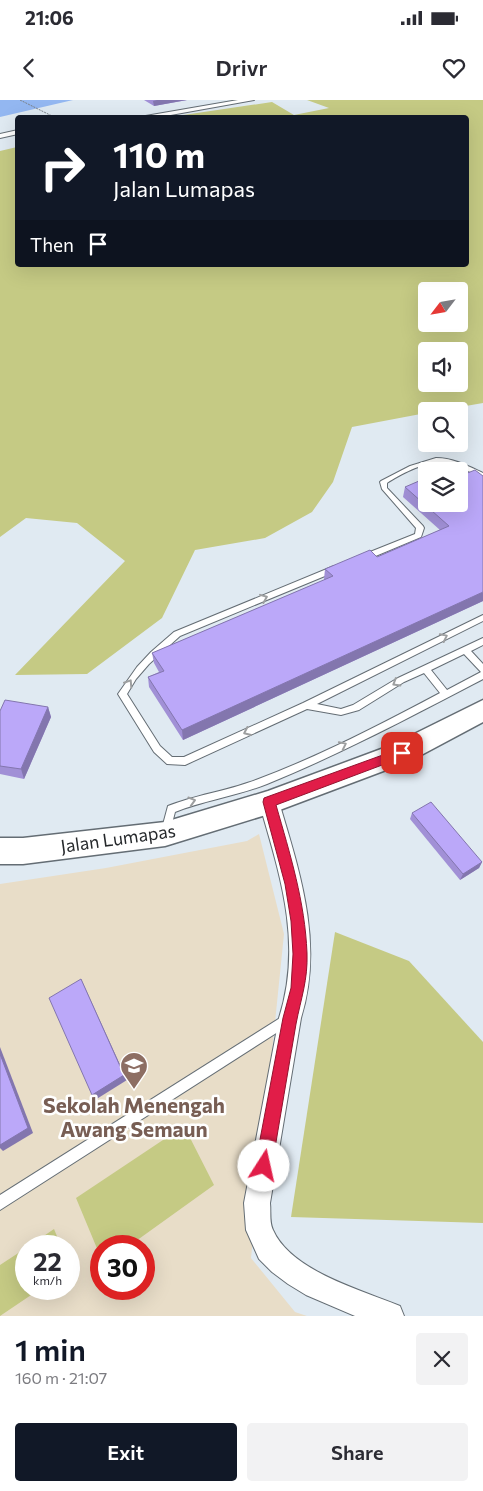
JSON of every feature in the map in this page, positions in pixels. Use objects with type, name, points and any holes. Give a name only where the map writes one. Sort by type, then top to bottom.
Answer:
[{"type":"main road","name":"Jalan Lumapas","points":[[0,850],[23,851],[165,834],[269,802],[402,753],[483,710]]},
{"type":"street","points":[[156,115],[251,100]]},
{"type":"street","points":[[0,136],[15,133]]},
{"type":"street","points":[[269,802],[292,884],[298,921],[300,954],[298,988],[290,1018],[257,1202],[260,1233],[275,1259],[298,1277],[390,1316]]},
{"type":"lane","points":[[355,561],[418,535],[420,528],[384,488],[383,482],[391,477],[440,459],[483,475]]},
{"type":"lane","points":[[346,564],[177,634],[159,649],[129,680],[122,694],[157,749],[170,761],[185,761],[306,705],[483,618]]},
{"type":"lane","points":[[306,705],[341,712],[356,708],[401,680],[483,641]]},
{"type":"lane","points":[[466,650],[483,670]]},
{"type":"lane","points":[[425,669],[446,694]]},
{"type":"lane","points":[[165,834],[170,809],[186,802],[260,782],[322,755],[483,675]]},
{"type":"lane","points":[[0,1203],[290,1018]]},
{"type":"path","points":[[20,100],[52,115]]},
{"type":"shaded area","name":"Sekolah Menengah Awang Semaun","points":[[259,834],[284,934],[251,1258],[295,1312],[307,1316],[0,1316],[0,884],[106,868],[247,841]]},
{"type":"green space","points":[[307,100],[483,100],[483,403],[468,406],[468,402],[418,402],[418,415],[352,427],[333,482],[312,512],[265,538],[195,550],[162,618],[87,674],[15,675],[125,561],[77,523],[26,518],[0,537],[0,151],[15,147],[15,267],[469,267],[469,115],[294,115],[329,108]]},
{"type":"green space","points":[[272,102],[294,115],[184,115]]},
{"type":"green space","points":[[335,932],[409,961],[483,1042],[483,1223],[291,1217]]},
{"type":"green space","points":[[184,1126],[214,1185],[144,1235],[91,1235],[76,1198]]},
{"type":"green space","points":[[54,1229],[56,1235],[45,1235]]},
{"type":"green space","points":[[15,1255],[15,1300],[24,1300],[0,1316],[0,1265]]},
{"type":"water","points":[[0,100],[73,100],[0,117]]},
{"type":"building","points":[[475,470],[483,476],[483,592],[182,730],[148,677],[164,671],[152,653],[333,576],[325,569],[370,550],[377,557],[449,526],[433,512],[468,512],[468,473]]},
{"type":"building","points":[[418,481],[418,499],[405,487]]},
{"type":"building","points":[[5,700],[48,707],[21,769],[0,766],[0,711]]},
{"type":"building","points":[[431,802],[482,862],[463,874],[412,813]]},
{"type":"building","points":[[81,979],[124,1075],[92,1095],[49,998]]},
{"type":"building","points":[[0,1054],[28,1128],[0,1145]]},
{"type":"place","name":"Sekolah Menengah Awang Semaun","points":[[134,1090]]},
{"type":"route","points":[[264,1166],[290,1018],[298,988],[300,954],[298,921],[292,884],[269,802],[402,753]]}]
